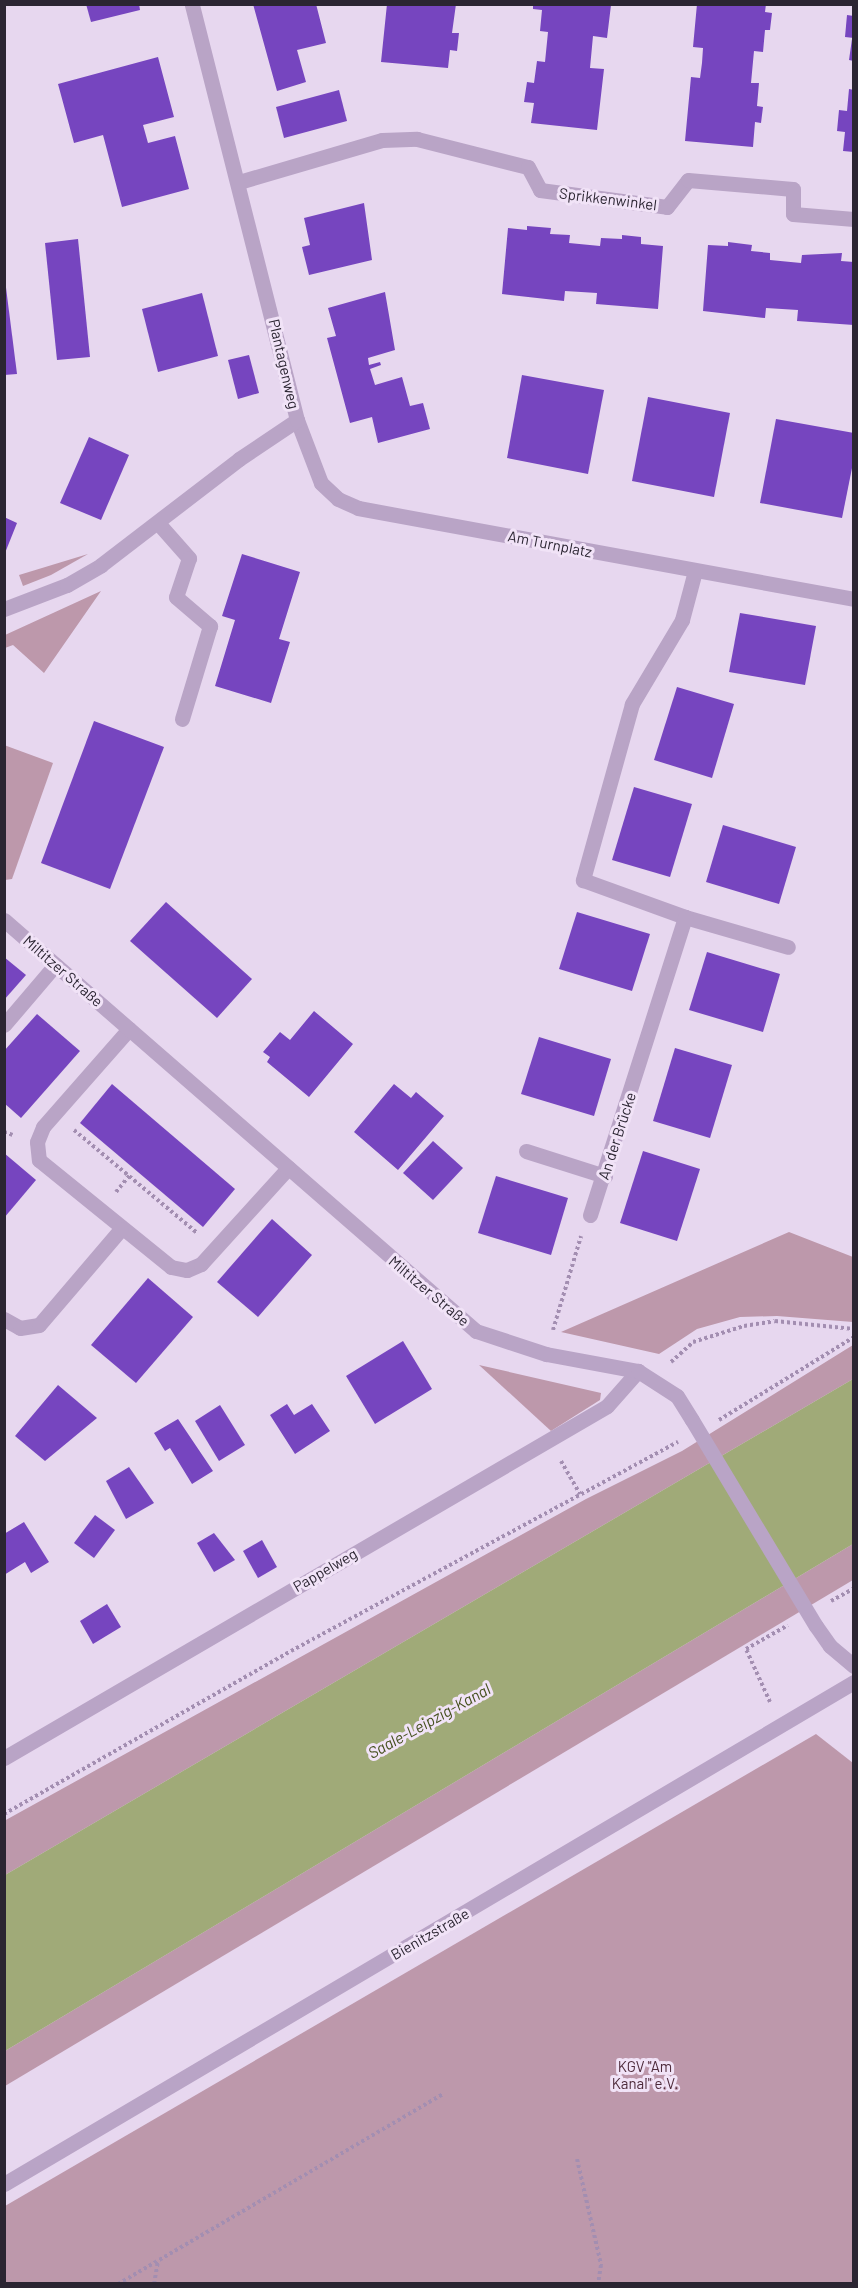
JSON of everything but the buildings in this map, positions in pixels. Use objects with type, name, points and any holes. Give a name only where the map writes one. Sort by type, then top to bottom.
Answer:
[{"type":"street","name":"Plantagenweg","points":[[4,609],[67,585],[158,523],[239,459],[297,420],[239,182],[192,4]]},
{"type":"street","name":"Sprikkenwinkel","points":[[239,182],[381,140],[417,139],[528,167],[540,190],[667,207],[688,180],[793,189],[793,214],[854,219]]},
{"type":"street","name":"Am Turnplatz","points":[[297,420],[321,483],[338,498],[358,508],[695,572],[854,599]]},
{"type":"street","points":[[158,523],[189,558],[176,597],[210,626],[182,719]]},
{"type":"street","points":[[695,572],[682,620],[632,704],[583,869],[583,880],[592,886],[788,947]]},
{"type":"street","name":"An der Brücke","points":[[590,1215],[605,1176],[685,916]]},
{"type":"street","name":"Miltitzer Straße","points":[[4,920],[476,1330],[546,1354],[638,1371],[677,1396],[816,1626],[830,1646],[854,1666]]},
{"type":"street","points":[[4,1025],[55,965]]},
{"type":"street","points":[[129,1029],[55,1114],[37,1142],[39,1160],[171,1268],[187,1270],[201,1264],[216,1249],[288,1168]]},
{"type":"street","points":[[526,1152],[605,1176]]},
{"type":"street","points":[[4,1320],[20,1328],[39,1325],[121,1229]]},
{"type":"street","name":"Pappelweg","points":[[4,1758],[607,1406],[638,1371]]},
{"type":"street","name":"Bienitzstraße","points":[[4,2184],[854,1682]]},
{"type":"path","points":[[55,1114],[216,1249]]},
{"type":"path","points":[[546,1354],[590,1215]]},
{"type":"path","points":[[653,1379],[693,1342],[744,1326],[775,1321],[854,1329]]},
{"type":"path","points":[[711,1424],[854,1337]]},
{"type":"path","points":[[548,1439],[580,1494]]},
{"type":"path","points":[[4,1814],[291,1651],[681,1440]]},
{"type":"path","points":[[750,1663],[764,1691]]},
{"type":"path","points":[[118,2283],[443,2094]]},
{"type":"path","points":[[577,2159],[601,2265],[598,2283]]},
{"type":"path","points":[[154,2283],[159,2260]]},
{"type":"green space","points":[[88,554],[51,575],[23,586],[19,575]]},
{"type":"green space","points":[[101,591],[44,673],[13,645],[5,648],[5,635]]},
{"type":"green space","points":[[4,745],[53,763],[12,879],[5,880]]},
{"type":"green space","points":[[789,1232],[853,1257],[853,1322],[777,1316],[740,1317],[697,1329],[659,1354],[561,1332]]},
{"type":"green space","points":[[853,1345],[853,1379],[5,1875],[4,1821],[586,1499],[682,1451]]},
{"type":"green space","points":[[479,1365],[601,1393],[600,1400],[551,1431]]},
{"type":"green space","points":[[853,1544],[853,1580],[5,2086],[5,2051]]},
{"type":"green space","name":"KGV \"Am Kanal\" e.V.","points":[[816,1734],[853,1763],[853,2283],[5,2283],[5,2206]]},
{"type":"water","name":"Saale-Leipzig-Kanal","points":[[853,1379],[853,1544],[5,2051],[5,1875]]}]
